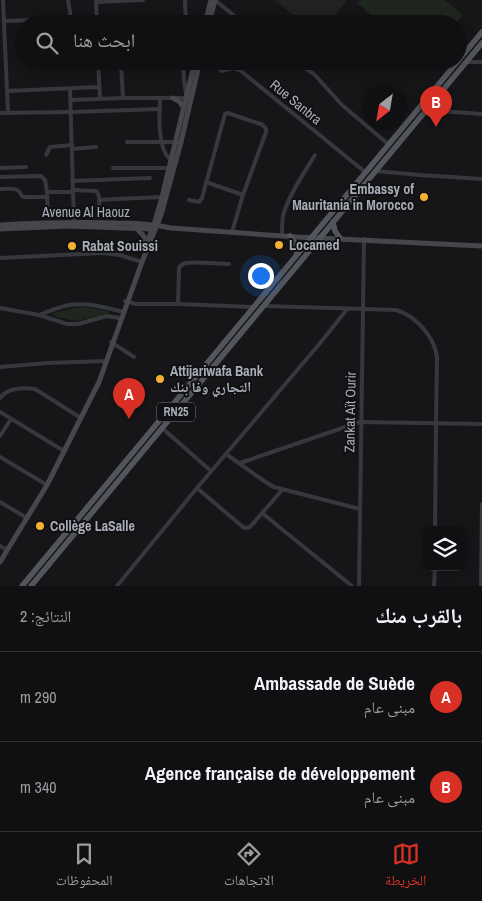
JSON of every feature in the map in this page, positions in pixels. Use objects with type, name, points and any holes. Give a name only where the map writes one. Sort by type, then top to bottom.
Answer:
[{"type":"main road","points":[[207,15],[211,0]]},
{"type":"main road","points":[[211,15],[215,0]]},
{"type":"main road","name":"RN25","points":[[467,50],[482,32]]},
{"type":"main road","name":"RN25","points":[[467,62],[482,43]]},
{"type":"main road","points":[[178,142],[194,70]]},
{"type":"main road","points":[[0,558],[4,548],[46,484],[96,390],[155,227],[197,70]]},
{"type":"main road","name":"RN25","points":[[22,586],[450,70]]},
{"type":"main road","name":"RN25","points":[[31,586],[460,70]]},
{"type":"main road","points":[[173,98],[180,102],[184,109]]},
{"type":"main road","points":[[141,262],[146,243],[155,227],[169,168],[173,161]]},
{"type":"main road","points":[[333,222],[334,229],[340,238]]},
{"type":"main road","name":"Avenue Al Haouz","points":[[0,224],[155,227],[282,236],[482,246]]},
{"type":"main road","name":"Avenue Al Haouz","points":[[0,229],[74,224],[136,228],[155,227]]},
{"type":"main road","points":[[136,228],[143,235],[146,243]]},
{"type":"main road","points":[[290,236],[295,243],[297,254]]},
{"type":"main road","points":[[112,342],[119,318],[123,312]]},
{"type":"main road","points":[[0,562],[4,548]]},
{"type":"street","points":[[3,0],[8,113]]},
{"type":"street","points":[[68,0],[70,15]]},
{"type":"street","points":[[96,15],[96,1],[143,0]]},
{"type":"street","points":[[185,0],[186,15]]},
{"type":"street","points":[[215,0],[233,15]]},
{"type":"street","points":[[4,21],[15,21]]},
{"type":"street","points":[[467,62],[482,62]]},
{"type":"street","points":[[98,70],[100,98]]},
{"type":"street","points":[[121,70],[123,98]]},
{"type":"street","points":[[71,100],[100,98],[189,98],[183,70]]},
{"type":"street","name":"Rue Sanbra","points":[[238,70],[365,172]]},
{"type":"street","points":[[308,70],[314,74],[342,105],[388,144]]},
{"type":"street","points":[[7,91],[99,88]]},
{"type":"street","points":[[70,89],[74,224]]},
{"type":"street","points":[[160,98],[162,142],[166,156],[173,161]]},
{"type":"street","points":[[428,108],[439,111],[482,114]]},
{"type":"street","points":[[0,113],[160,109]]},
{"type":"street","points":[[189,200],[197,202],[201,200],[225,114],[228,113],[263,125],[266,132],[232,232]]},
{"type":"street","points":[[127,142],[178,142]]},
{"type":"street","points":[[46,155],[50,147],[96,146]]},
{"type":"street","points":[[282,236],[285,210],[315,155]]},
{"type":"street","points":[[0,168],[26,167]]},
{"type":"street","points":[[113,168],[169,168]]},
{"type":"street","points":[[375,171],[482,180]]},
{"type":"street","points":[[0,177],[41,176],[45,180],[48,213]]},
{"type":"street","points":[[72,181],[150,178]]},
{"type":"street","points":[[206,182],[243,195]]},
{"type":"street","points":[[0,189],[17,190],[24,197],[72,191],[96,191],[98,192],[99,211]]},
{"type":"street","points":[[99,200],[162,197]]},
{"type":"street","name":"Zankat Aït Ourir","points":[[359,586],[364,239]]},
{"type":"street","points":[[0,258],[102,253],[120,255],[141,262]]},
{"type":"street","points":[[178,304],[179,268],[182,264],[229,264]]},
{"type":"street","points":[[127,302],[136,304],[252,307]]},
{"type":"street","points":[[39,315],[69,305],[82,304],[96,305],[123,312]]},
{"type":"street","points":[[263,306],[388,309],[401,312],[412,318],[428,334],[436,351],[437,358],[436,526]]},
{"type":"street","points":[[0,308],[39,315],[67,324],[78,324],[107,316],[119,318]]},
{"type":"street","points":[[117,586],[348,308]]},
{"type":"street","points":[[112,342],[134,358]]},
{"type":"street","points":[[0,367],[106,360]]},
{"type":"street","points":[[0,398],[10,390],[35,389],[80,417]]},
{"type":"street","points":[[0,412],[63,450]]},
{"type":"street","points":[[0,436],[11,419]]},
{"type":"street","points":[[240,463],[360,422],[482,424]]},
{"type":"street","points":[[162,428],[211,471]]},
{"type":"street","points":[[226,454],[264,481],[282,490],[360,509]]},
{"type":"street","points":[[0,457],[46,484]]},
{"type":"street","points":[[197,488],[246,528],[250,527],[282,490]]},
{"type":"street","points":[[0,502],[26,517]]},
{"type":"street","points":[[482,504],[482,586]]},
{"type":"street","points":[[262,513],[352,586]]},
{"type":"street","points":[[434,586],[435,571]]},
{"type":"shaded area","points":[[275,0],[347,0],[335,15],[293,15]]},
{"type":"shaded area","points":[[360,0],[445,0],[463,15],[371,15],[357,3]]},
{"type":"shaded area","points":[[79,307],[109,311],[108,315],[76,321],[53,316],[53,313]]},
{"type":"place","name":"Agence française de développement","points":[[436,127]]},
{"type":"place","name":"Embassy of Mauritania in Morocco","points":[[424,197]]},
{"type":"place","name":"Locamed","points":[[279,245]]},
{"type":"place","name":"Rabat Souissi","points":[[72,246]]},
{"type":"place","name":"Attijariwafa Bank التجاري وفا بنك","points":[[160,379]]},
{"type":"place","name":"Ambassade de Suède","points":[[129,419]]},
{"type":"place","name":"Collège LaSalle","points":[[40,526]]}]
